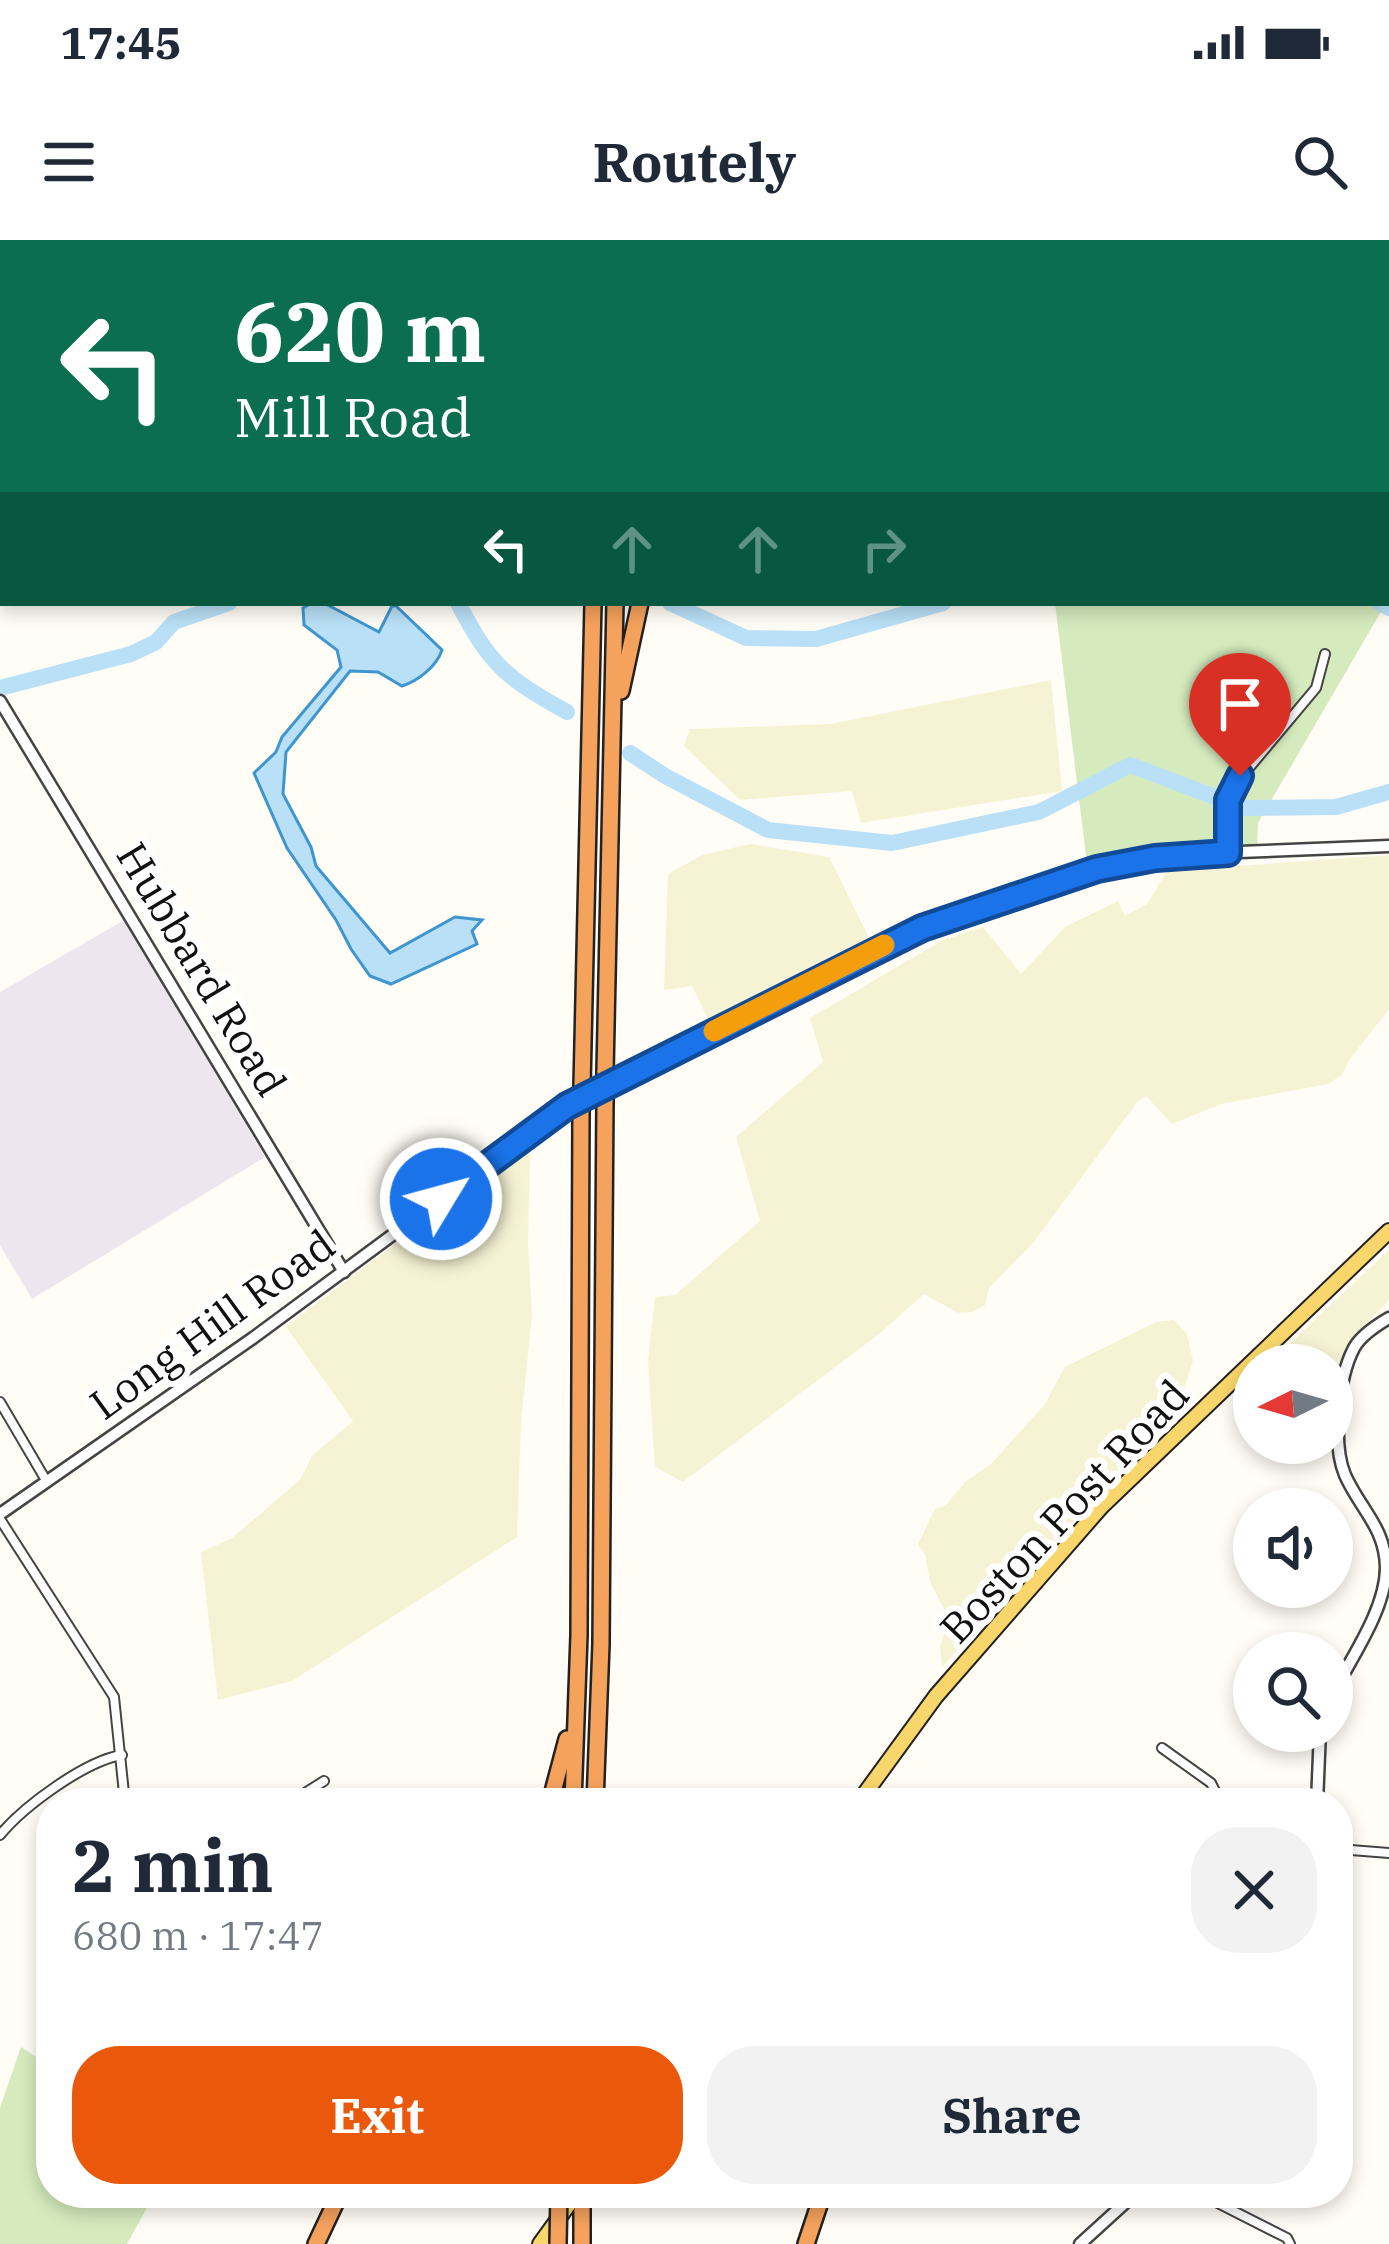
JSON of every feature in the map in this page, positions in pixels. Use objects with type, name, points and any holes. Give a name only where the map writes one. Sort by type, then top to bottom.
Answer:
[{"type":"highway","points":[[574,1788],[591,606]]},
{"type":"highway","points":[[596,1788],[615,606]]},
{"type":"highway","points":[[611,795],[621,690],[639,606]]},
{"type":"highway","points":[[554,1788],[567,1741],[579,1635]]},
{"type":"highway","points":[[307,2244],[323,2208]]},
{"type":"highway","points":[[316,2244],[333,2208]]},
{"type":"highway","points":[[558,2244],[559,2208]]},
{"type":"highway","points":[[581,2208],[582,2244]]},
{"type":"highway","points":[[806,2244],[818,2208]]},
{"type":"highway","points":[[817,2244],[829,2208]]},
{"type":"main road","name":"Boston Post Road","points":[[868,1788],[936,1696],[1101,1507],[1389,1231]]},
{"type":"main road","points":[[540,2244],[568,2208]]},
{"type":"street","points":[[1228,853],[1227,805],[1240,776],[1316,688],[1325,654]]},
{"type":"street","name":"Hubbard Road","points":[[2,704],[344,1272]]},
{"type":"street","name":"Long Hill Road","points":[[0,1517],[567,1106],[896,940],[967,910],[1097,869],[1155,858],[1389,846]]},
{"type":"street","points":[[1353,1655],[1386,1593],[1383,1538],[1348,1482],[1336,1451],[1337,1420],[1354,1347],[1389,1318]]},
{"type":"street","points":[[0,1402],[47,1482]]},
{"type":"street","points":[[0,1517],[114,1697],[124,1788]]},
{"type":"street","points":[[1162,1748],[1213,1788]]},
{"type":"street","points":[[1318,1788],[1319,1752]]},
{"type":"street","points":[[57,1788],[109,1757],[122,1755]]},
{"type":"street","points":[[313,1788],[324,1781]]},
{"type":"street","points":[[0,1835],[36,1803]]},
{"type":"street","points":[[1353,1850],[1389,1853]]},
{"type":"street","points":[[1080,2244],[1120,2208]]},
{"type":"street","points":[[1228,2208],[1287,2238],[1290,2244]]},
{"type":"shaded area","points":[[1051,680],[1062,791],[861,823],[852,791],[740,800],[684,746],[690,729],[830,724]]},
{"type":"shaded area","points":[[750,844],[829,857],[871,942],[709,1021],[692,986],[664,990],[668,874],[702,855]]},
{"type":"shaded area","points":[[1389,855],[1389,1009],[1342,1075],[1328,1084],[1221,1104],[1172,1124],[1146,1096],[1033,1243],[989,1288],[985,1305],[958,1313],[924,1294],[879,1334],[683,1482],[655,1467],[648,1362],[655,1297],[675,1295],[760,1221],[736,1137],[823,1062],[810,1018],[943,940],[983,927],[1021,974],[1065,927],[1118,901],[1125,916],[1147,904],[1167,871]]},
{"type":"shaded area","points":[[124,920],[265,1157],[32,1299],[0,1245],[0,992]]},
{"type":"shaded area","points":[[526,1144],[530,1150],[532,1316],[521,1422],[517,1537],[292,1681],[218,1700],[201,1552],[232,1538],[300,1480],[312,1456],[353,1421],[286,1327]]},
{"type":"shaded area","points":[[1389,1250],[1389,1300],[1350,1344],[1289,1344]]},
{"type":"shaded area","points":[[1174,1320],[1187,1334],[1193,1360],[1177,1412],[1132,1455],[942,1667],[944,1609],[918,1544],[935,1509],[945,1506],[965,1482],[991,1464],[1045,1404],[1065,1367],[1156,1322]]},
{"type":"green space","points":[[1055,606],[1384,606],[1258,823],[1257,846],[1087,864]]},
{"type":"green space","points":[[21,2047],[36,2057],[36,2208],[147,2208],[127,2244],[0,2244],[0,2108]]},
{"type":"water","points":[[330,606],[379,632],[396,606],[442,650],[426,672],[402,686],[378,672],[350,671],[286,752],[283,794],[316,866],[390,953],[455,917],[482,920],[472,931],[477,944],[391,984],[370,976],[351,949],[287,848],[254,773],[276,752],[282,737],[341,667],[337,650],[304,625],[303,608]]},
{"type":"waterway","points":[[0,688],[131,654],[156,642],[174,622],[220,606]]},
{"type":"waterway","points":[[460,606],[502,668],[567,712]]},
{"type":"waterway","points":[[677,606],[746,638],[816,639],[932,606]]},
{"type":"waterway","points":[[1385,606],[1389,608]]},
{"type":"waterway","points":[[630,753],[768,830],[892,843],[1039,812],[1130,765],[1244,808],[1336,807],[1389,792]]},
{"type":"slow traffic","points":[[714,1031],[884,945]]},
{"type":"route","points":[[441,1199],[567,1106],[922,928],[1097,869],[1187,854],[1228,853],[1228,800],[1240,776]]}]
